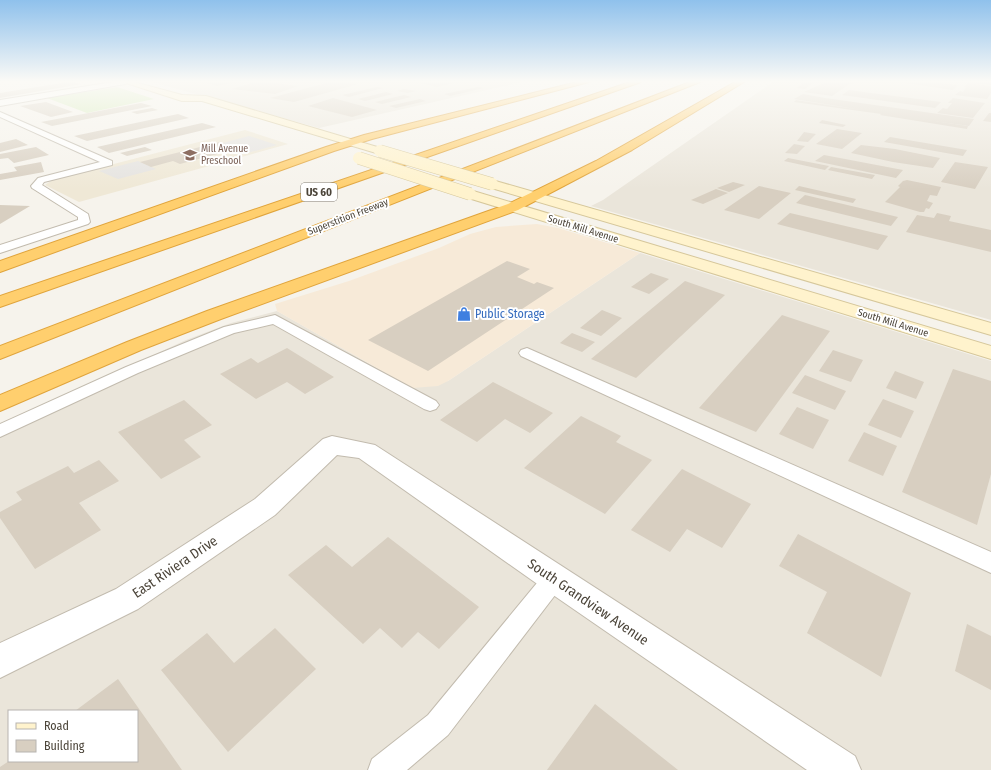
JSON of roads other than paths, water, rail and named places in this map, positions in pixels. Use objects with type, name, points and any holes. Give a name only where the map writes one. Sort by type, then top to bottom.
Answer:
[{"type":"highway","points":[[0,267],[330,149],[445,118]]},
{"type":"highway","name":"US 60","points":[[0,302],[533,118]]},
{"type":"highway","name":"Superstition Freeway","points":[[0,353],[604,118]]},
{"type":"highway","points":[[0,404],[134,346],[513,207],[536,197],[635,145],[680,118]]},
{"type":"main road","name":"South Mill Avenue","points":[[271,118],[536,197],[991,329]]},
{"type":"main road","name":"South Mill Avenue","points":[[316,144],[470,194],[991,353]]},
{"type":"street","name":"South Grandview Avenue","points":[[332,444],[366,451],[554,579],[842,770]]},
{"type":"street","name":"East Riviera Drive","points":[[0,661],[134,595],[265,507],[332,444]]},
{"type":"lane","points":[[0,249],[84,222],[84,216],[36,186],[41,180],[109,163],[9,118]]},
{"type":"lane","points":[[0,431],[132,370],[229,330],[275,319],[430,404]]},
{"type":"lane","points":[[527,353],[991,563]]},
{"type":"lane","points":[[383,770],[438,725],[554,579]]},
{"type":"place","name":"Mill Avenue Preschool","points":[[190,155]]},
{"type":"place","name":"Public Storage","points":[[464,314]]}]
